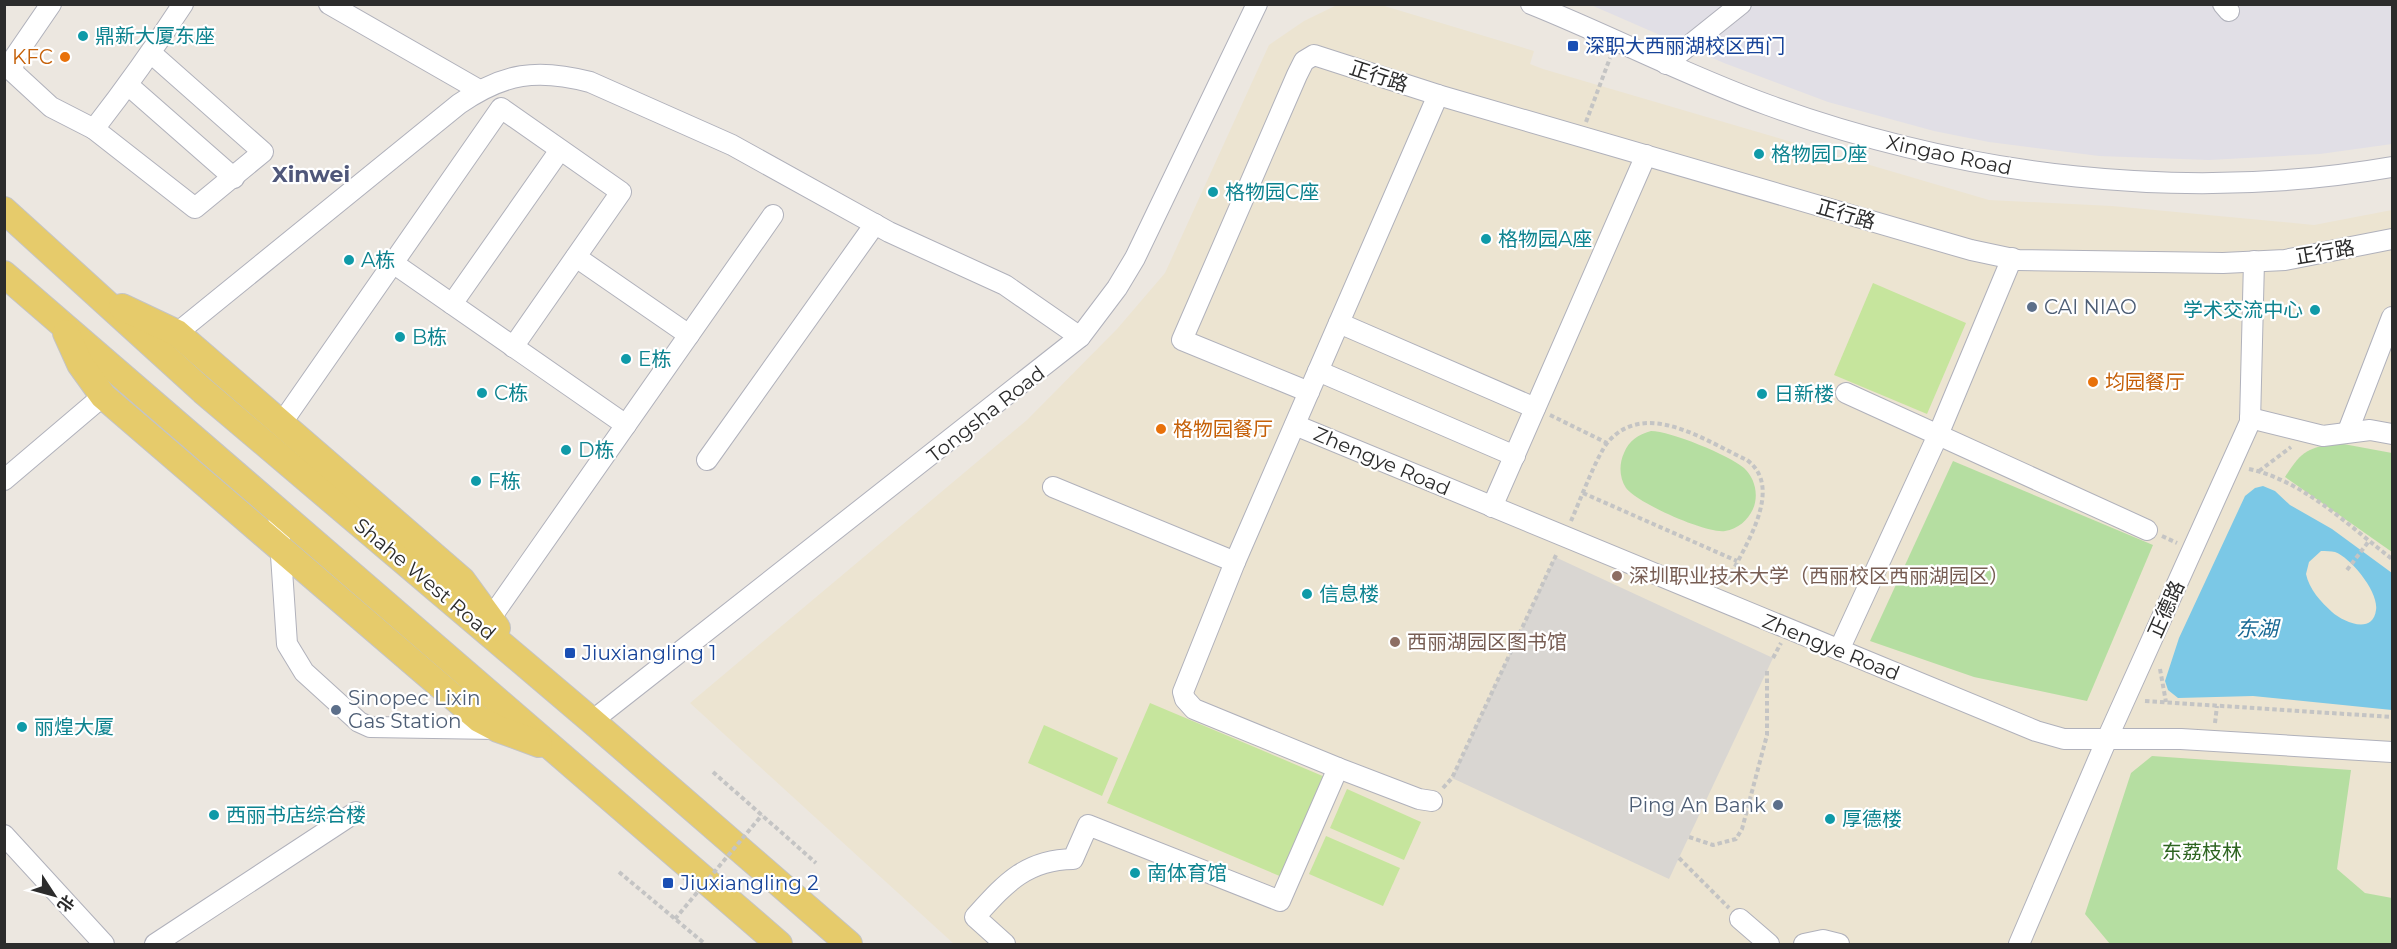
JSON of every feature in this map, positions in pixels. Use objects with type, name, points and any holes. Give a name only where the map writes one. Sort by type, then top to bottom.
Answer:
[{"type":"main road","name":"Shahe West Road","points":[[4,210],[203,391],[592,721],[849,945]]},
{"type":"main road","points":[[4,274],[779,945]]},
{"type":"main road","points":[[90,288],[177,333],[462,580],[520,660]]},
{"type":"main road","points":[[62,324],[80,364],[103,396],[479,719],[498,729],[553,749]]},
{"type":"street","points":[[51,4],[14,58],[13,72],[51,107],[94,129],[195,208],[263,152],[151,53]]},
{"type":"street","points":[[94,129],[151,53],[183,4]]},
{"type":"street","points":[[329,4],[479,90]]},
{"type":"street","name":"Tongsha Road","points":[[592,721],[1080,337],[1118,288],[1135,258],[1257,4]]},
{"type":"street","name":"Xingao Road","points":[[1531,4],[1666,64],[1767,105],[1875,140],[1974,162],[2041,173],[2119,180],[2209,183],[2322,177],[2392,167]]},
{"type":"street","points":[[1563,17],[1579,4]]},
{"type":"street","points":[[1666,64],[1741,4]]},
{"type":"street","name":"正行路","points":[[1309,392],[1182,340],[1297,75],[1304,61],[1314,55],[1438,95],[1971,250],[2012,258],[2145,262],[2285,260],[2392,239]]},
{"type":"street","points":[[177,333],[435,123],[479,90],[499,80],[519,75],[566,76],[590,82],[732,145],[875,224],[1005,285],[1080,337]]},
{"type":"street","points":[[128,85],[234,178]]},
{"type":"street","points":[[1432,801],[1419,799],[1338,768],[1194,709],[1185,699],[1186,683],[1235,562],[1438,95]]},
{"type":"street","points":[[281,424],[501,108],[621,192],[513,347]]},
{"type":"street","points":[[452,304],[560,150]]},
{"type":"street","points":[[1492,507],[1646,155]]},
{"type":"street","points":[[490,619],[773,215]]},
{"type":"street","points":[[708,459],[875,224]]},
{"type":"street","points":[[576,257],[689,335]]},
{"type":"street","points":[[1839,650],[1938,435],[2012,258]]},
{"type":"street","name":"正德路","points":[[2019,945],[2107,739],[2250,418],[2254,261]]},
{"type":"street","points":[[393,263],[626,425]]},
{"type":"street","points":[[2348,431],[2392,317]]},
{"type":"street","points":[[1339,322],[1535,408]]},
{"type":"street","points":[[1318,371],[1515,456]]},
{"type":"street","points":[[1846,393],[2147,530]]},
{"type":"street","points":[[4,480],[103,396]]},
{"type":"street","points":[[2250,418],[2323,436],[2348,431],[2392,434]]},
{"type":"street","name":"Zhengye Road","points":[[1295,425],[2036,731],[2064,739],[2181,739],[2392,752]]},
{"type":"street","points":[[1053,487],[1235,562]]},
{"type":"street","points":[[278,511],[287,644],[304,672],[359,722],[370,727],[498,729]]},
{"type":"street","points":[[1005,945],[975,917],[1009,880],[1034,866],[1053,860],[1073,860],[1088,825],[1280,901],[1338,768]]},
{"type":"street","points":[[155,945],[356,812]]},
{"type":"street","points":[[4,835],[104,945]]},
{"type":"street","points":[[1740,919],[1769,945]]},
{"type":"street","points":[[1803,945],[1823,940],[1839,945]]},
{"type":"path","points":[[1581,136],[1616,40]]},
{"type":"path","points":[[1535,408],[1607,443]]},
{"type":"path","points":[[1432,801],[1452,778],[1607,443],[1619,431],[1650,421],[1667,424],[1747,460],[1757,468],[1763,479],[1765,493],[1761,509],[1718,600]]},
{"type":"path","points":[[2259,471],[2311,433]]},
{"type":"path","points":[[2231,465],[2259,471],[2283,480],[2308,495],[2392,559]]},
{"type":"path","points":[[1583,493],[1737,561]]},
{"type":"path","points":[[2147,530],[2192,550]]},
{"type":"path","points":[[2347,570],[2369,541]]},
{"type":"path","points":[[1689,837],[1713,845],[1736,839],[1742,829],[1767,735],[1767,671]]},
{"type":"path","points":[[2125,700],[2392,717]]},
{"type":"path","points":[[713,772],[816,863]]},
{"type":"path","points":[[675,919],[762,815]]},
{"type":"path","points":[[1679,858],[1740,919]]},
{"type":"path","points":[[619,872],[705,945]]},
{"type":"shaded area","name":"深圳职业技术大学（西丽校区西丽湖园区）","points":[[1337,5],[1381,5],[1534,51],[1530,64],[1543,69],[1989,200],[2112,206],[2314,225],[2392,210],[2392,944],[954,944],[690,703],[1027,420],[1117,329],[1165,273],[1269,45],[1304,21]]},
{"type":"shaded area","points":[[1591,5],[2392,5],[2392,144],[2320,154],[2209,160],[2099,156],[1989,142],[1934,131],[1828,102],[1724,63]]},
{"type":"shaded area","points":[[1555,557],[1773,658],[1669,879],[1452,778]]},
{"type":"green space","points":[[1873,283],[1966,323],[1927,414],[1834,375]]},
{"type":"green space","points":[[1651,431],[1699,445],[1744,468],[1751,477],[1756,493],[1755,504],[1748,517],[1738,526],[1725,531],[1703,528],[1657,509],[1626,488],[1620,470],[1624,453],[1634,439]]},
{"type":"green space","points":[[2338,443],[2392,453],[2392,552],[2285,477],[2296,461],[2307,452]]},
{"type":"green space","points":[[1953,461],[2153,545],[2087,701],[1974,677],[1870,641]]},
{"type":"green space","points":[[1150,703],[1325,777],[1282,877],[1107,803]]},
{"type":"green space","points":[[1044,725],[1118,758],[1102,796],[1028,763]]},
{"type":"green space","name":"东荔枝林","points":[[2152,756],[2351,770],[2337,869],[2365,893],[2392,898],[2392,944],[2110,944],[2085,914],[2131,773]]},
{"type":"green space","points":[[1347,789],[1421,822],[1404,860],[1330,828]]},
{"type":"green space","points":[[1326,836],[1400,868],[1383,906],[1309,874]]},
{"type":"water","name":"东湖","points":[[2263,486],[2275,491],[2290,505],[2332,529],[2392,573],[2392,710],[2253,696],[2178,698],[2168,690],[2165,681],[2179,638],[2245,496],[2255,488]],"holes":[[[2321,551],[2341,555],[2363,576],[2376,603],[2374,618],[2369,622],[2357,624],[2337,616],[2313,590],[2306,574],[2309,562]]]},
{"type":"place","name":"鼎新大厦东座","points":[[83,36]]},
{"type":"place","name":"深职大西丽湖校区西门","points":[[1573,46]]},
{"type":"place","name":"KFC","points":[[65,57]]},
{"type":"place","name":"格物园D座","points":[[1759,154]]},
{"type":"place","name":"格物园C座","points":[[1213,192]]},
{"type":"place","name":"格物园A座","points":[[1486,239]]},
{"type":"place","name":"A栋","points":[[349,260]]},
{"type":"place","name":"CAI NIAO","points":[[2032,307]]},
{"type":"place","name":"学术交流中心","points":[[2315,310]]},
{"type":"place","name":"B栋","points":[[400,337]]},
{"type":"place","name":"E栋","points":[[626,359]]},
{"type":"place","name":"均园餐厅","points":[[2093,382]]},
{"type":"place","name":"C栋","points":[[482,393]]},
{"type":"place","name":"日新楼","points":[[1762,394]]},
{"type":"place","name":"格物园餐厅","points":[[1161,429]]},
{"type":"place","name":"D栋","points":[[566,450]]},
{"type":"place","name":"F栋","points":[[476,481]]},
{"type":"place","name":"深圳职业技术大学（西丽校区西丽湖园区）","points":[[1617,576]]},
{"type":"place","name":"信息楼","points":[[1307,594]]},
{"type":"place","name":"西丽湖园区图书馆","points":[[1395,642]]},
{"type":"place","name":"Jiuxiangling 1","points":[[570,653]]},
{"type":"place","name":"Sinopec Lixin Gas Station","points":[[336,710]]},
{"type":"place","name":"丽煌大厦","points":[[22,727]]},
{"type":"place","name":"Ping An Bank","points":[[1778,805]]},
{"type":"place","name":"西丽书店综合楼","points":[[214,815]]},
{"type":"place","name":"厚德楼","points":[[1830,819]]},
{"type":"place","name":"南体育馆","points":[[1135,873]]},
{"type":"place","name":"Jiuxiangling 2","points":[[668,883]]},
{"type":"district","name":"Xinwei","points":[[311,174]]}]
